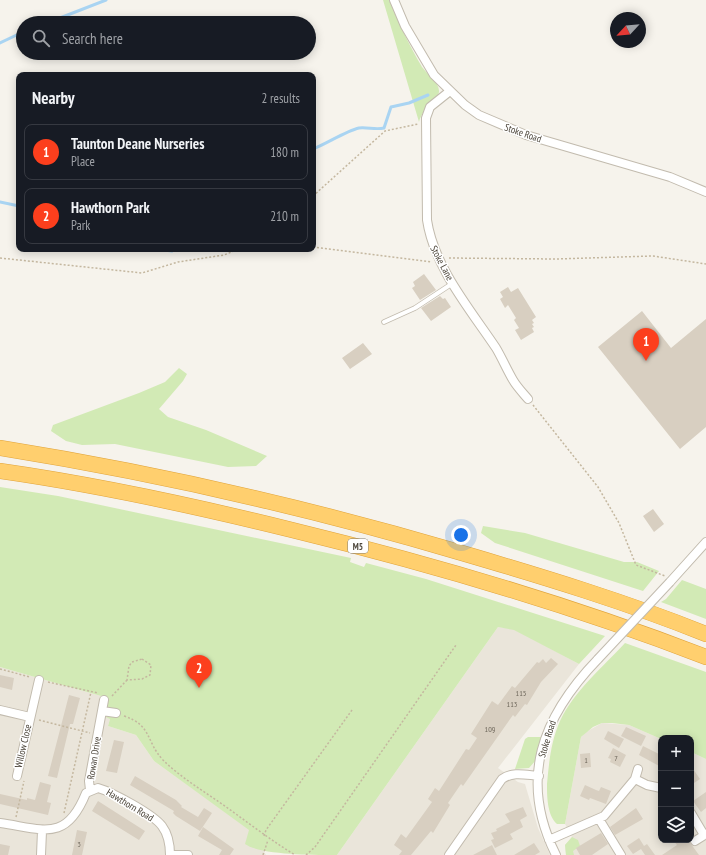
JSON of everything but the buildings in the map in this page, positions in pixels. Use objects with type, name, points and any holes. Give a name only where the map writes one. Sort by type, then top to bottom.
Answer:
[{"type":"highway","name":"M5","points":[[0,448],[201,485],[369,525],[546,577],[654,614],[706,634]]},
{"type":"highway","name":"M5","points":[[0,471],[55,479],[199,507],[363,547],[541,598],[644,633],[706,657]]},
{"type":"street","name":"Stoke Road","points":[[394,0],[421,54],[434,75],[465,106],[503,127],[670,177],[706,192]]},
{"type":"street","name":"Stoke Lane","points":[[450,91],[430,107],[426,123],[427,220],[433,248],[439,260],[503,360],[513,381],[528,399]]},
{"type":"street","points":[[671,580],[706,542]]},
{"type":"street","name":"Stoke Road","points":[[556,855],[549,840],[538,799],[540,758],[546,735],[555,713],[575,685],[598,658],[671,580]]},
{"type":"street","name":"Willow Close","points":[[17,776],[39,680]]},
{"type":"street","name":"Rowan Drive","points":[[0,823],[42,831],[61,827],[80,810],[86,793],[90,790],[89,780],[104,700]]},
{"type":"street","name":"Willow Close","points":[[0,710],[30,717]]},
{"type":"street","points":[[102,711],[116,713]]},
{"type":"street","points":[[549,840],[599,820],[612,809],[634,779],[638,769]]},
{"type":"street","points":[[449,855],[502,780],[508,775],[515,774],[539,776]]},
{"type":"street","points":[[634,779],[647,785],[658,787]]},
{"type":"street","name":"Hawthorn Road","points":[[90,790],[98,788],[107,790],[150,816],[162,826],[167,838],[170,855]]},
{"type":"street","points":[[694,818],[705,834],[695,841]]},
{"type":"street","points":[[599,820],[621,855]]},
{"type":"street","points":[[41,855],[42,831]]},
{"type":"street","points":[[170,855],[188,855]]},
{"type":"lane","points":[[384,322],[415,308],[454,283]]},
{"type":"path","points":[[316,193],[384,131],[426,123]]},
{"type":"path","points":[[316,246],[434,262],[446,258],[556,259],[653,256],[706,264]]},
{"type":"path","points":[[0,258],[142,273],[178,262],[224,255],[231,252]]},
{"type":"path","points":[[528,399],[598,487],[619,522],[636,565],[671,580]]},
{"type":"path","points":[[306,855],[315,847],[456,645]]},
{"type":"path","points":[[0,668],[39,680],[103,694],[104,700],[111,698],[115,691],[127,680],[146,678],[151,673],[151,665],[142,659],[132,662],[129,666],[127,680]]},
{"type":"path","points":[[61,827],[92,692]]},
{"type":"path","points":[[264,836],[266,830],[352,710]]},
{"type":"path","points":[[116,713],[137,720],[144,727],[157,753],[164,760],[252,824],[268,839],[294,855]]},
{"type":"path","points":[[30,717],[97,736]]},
{"type":"path","points":[[14,825],[24,781],[17,776]]},
{"type":"path","points":[[263,855],[268,839]]},
{"type":"shaded area","points":[[498,627],[514,629],[579,664],[498,768],[518,782],[525,784],[538,828],[550,855],[337,855]]},
{"type":"shaded area","points":[[0,667],[101,696],[110,719],[108,726],[136,735],[154,761],[250,830],[266,855],[0,855]]},
{"type":"shaded area","points":[[602,723],[629,725],[658,738],[658,843],[694,843],[694,753],[706,759],[706,855],[566,855],[565,845],[572,837],[565,824],[581,737],[586,732]]},
{"type":"green space","points":[[383,0],[389,0],[417,59],[439,89],[438,95],[424,112],[419,122]]},
{"type":"green space","points":[[179,368],[187,374],[183,381],[159,409],[168,417],[206,430],[267,456],[256,466],[228,467],[115,444],[82,445],[66,441],[51,431],[53,425],[165,382]]},
{"type":"green space","points":[[0,487],[58,496],[351,558],[350,562],[364,567],[366,563],[426,579],[605,636],[579,664],[514,630],[498,627],[337,855],[288,854],[252,848],[245,844],[249,830],[154,761],[136,735],[108,726],[110,719],[98,713],[101,696],[0,667]]},
{"type":"green space","points":[[483,526],[525,533],[624,562],[637,562],[659,571],[643,591],[495,543],[481,533]]},
{"type":"green space","points":[[682,580],[706,589],[706,619],[661,602],[666,599]]},
{"type":"green space","points":[[625,643],[706,672],[706,759],[694,753],[694,735],[658,735],[658,738],[629,725],[602,723],[593,727],[581,737],[565,824],[557,824],[549,811],[547,784],[554,736],[566,710],[581,689]]},
{"type":"green space","points":[[528,737],[541,737],[536,760],[529,768],[515,769],[525,739]]},
{"type":"green space","points":[[572,837],[578,840],[580,846],[573,851],[574,855],[566,855],[565,845]]},
{"type":"waterway","points":[[65,16],[106,0]]},
{"type":"waterway","points":[[0,43],[16,35]]},
{"type":"waterway","points":[[316,148],[359,128],[384,128],[391,107],[409,103],[428,95]]},
{"type":"waterway","points":[[0,202],[16,205]]},
{"type":"place","name":"Taunton Deane Nurseries","points":[[646,361]]},
{"type":"place","name":"Hawthorn Park","points":[[199,688]]}]
